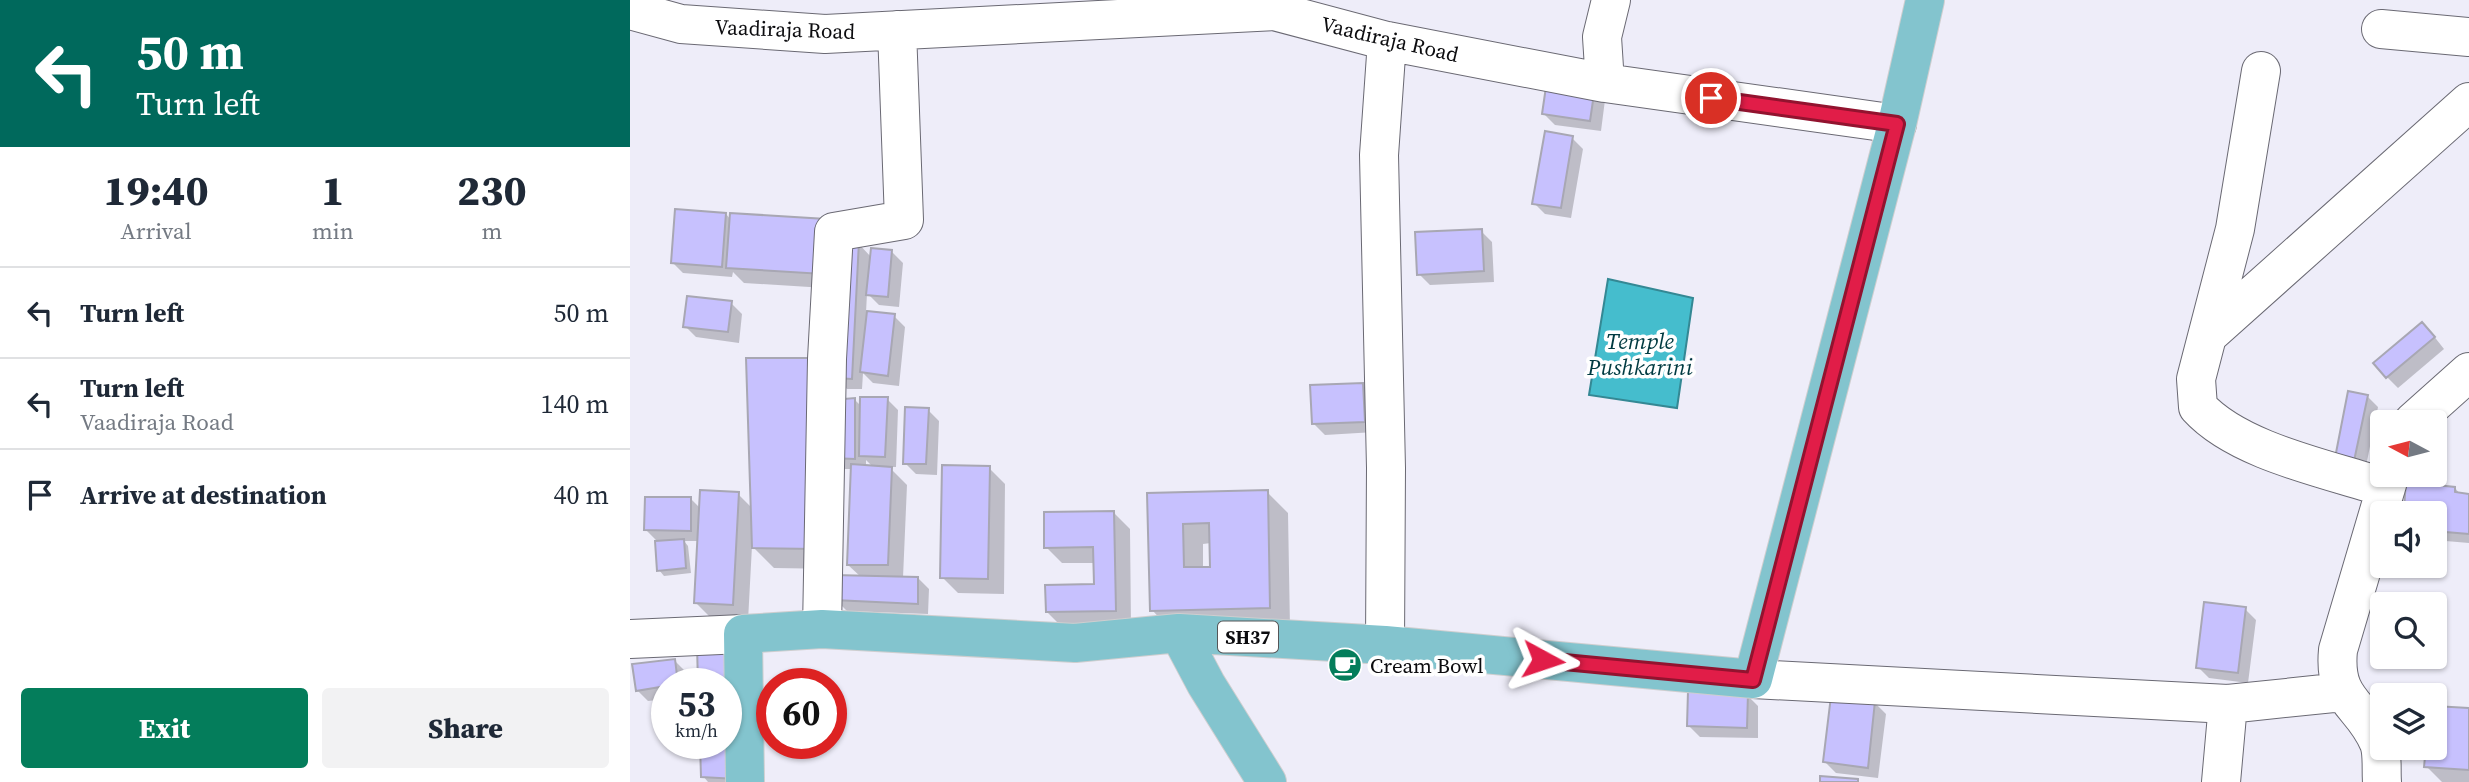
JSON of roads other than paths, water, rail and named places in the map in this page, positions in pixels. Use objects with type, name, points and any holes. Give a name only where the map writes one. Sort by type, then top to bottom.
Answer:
[{"type":"main road","points":[[1753,680],[1897,124],[1925,0]]},
{"type":"main road","name":"SH37","points":[[743,634],[822,629],[1075,643],[1179,634],[1385,645],[1753,680]]},
{"type":"main road","points":[[743,634],[745,782]]},
{"type":"main road","points":[[1179,634],[1206,684],[1267,782]]},
{"type":"street","points":[[1605,83],[1602,37],[1611,0]]},
{"type":"street","name":"Vaadiraja Road","points":[[630,10],[681,24],[825,34],[1275,11],[1387,41],[1605,83],[1897,124]]},
{"type":"street","points":[[2381,29],[2469,37]]},
{"type":"street","points":[[822,629],[827,359],[834,232],[904,220],[897,30]]},
{"type":"street","points":[[1385,645],[1386,468],[1379,155],[1387,41]]},
{"type":"street","points":[[2261,71],[2235,229],[2196,379],[2198,407],[2209,419],[2261,447],[2370,476]]},
{"type":"street","points":[[2208,335],[2469,102]]},
{"type":"street","points":[[2426,410],[2469,372]]},
{"type":"street","points":[[2382,782],[2380,746],[2368,723],[2354,709],[2343,692],[2336,671],[2338,650],[2386,487]]},
{"type":"street","points":[[630,639],[743,634]]},
{"type":"street","points":[[1753,680],[2228,704],[2343,692]]},
{"type":"street","points":[[2221,782],[2228,704]]},
{"type":"water","name":"Temple Pushkarini","points":[[1608,279],[1693,298],[1677,408],[1589,395]]},
{"type":"place","name":"Cream Bowl","points":[[1345,665]]}]
